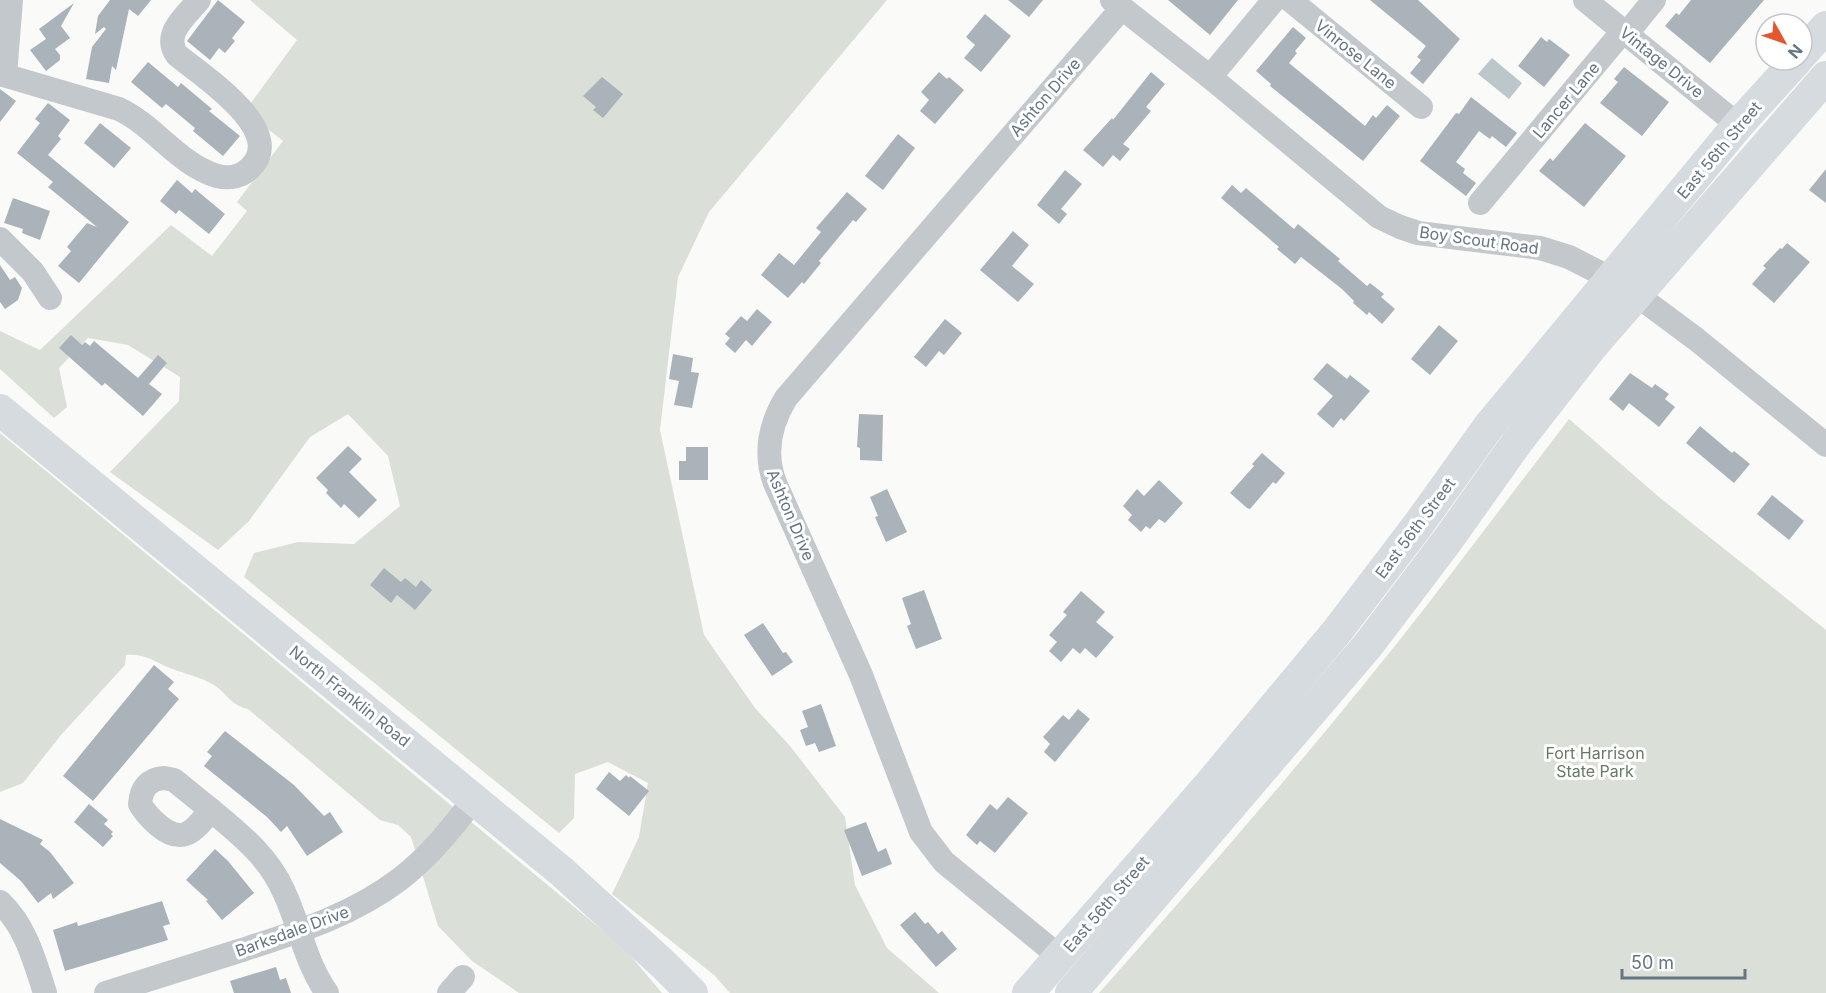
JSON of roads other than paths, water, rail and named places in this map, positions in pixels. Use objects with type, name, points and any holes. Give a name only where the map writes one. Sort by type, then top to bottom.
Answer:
[{"type":"main road","points":[[1814,40],[1826,27]]},
{"type":"main road","name":"East 56th Street","points":[[1028,993],[1209,784],[1338,630],[1489,426],[1738,124],[1786,72]]},
{"type":"main road","name":"East 56th Street","points":[[1071,993],[1369,644],[1447,541],[1518,441],[1593,345],[1638,296],[1826,77]]},
{"type":"main road","name":"North Franklin Road","points":[[0,410],[475,798],[606,910],[692,993]]},
{"type":"street","points":[[11,0],[3,74],[119,109],[134,117],[201,169],[218,176],[236,177],[249,169],[257,158],[259,141],[253,125],[241,108],[177,55],[172,47],[172,36],[175,29],[199,0]]},
{"type":"street","points":[[1210,77],[1274,0]]},
{"type":"street","name":"Vinrose Lane","points":[[1290,0],[1421,107]]},
{"type":"street","name":"Vintage Drive","points":[[1585,0],[1738,124]]},
{"type":"street","name":"Lancer Lane","points":[[1480,203],[1623,31],[1632,27],[1654,0]]},
{"type":"street","name":"Boy Scout Road","points":[[1117,4],[1210,77],[1361,204],[1389,223],[1425,234],[1540,248],[1569,257],[1612,279],[1638,296],[1696,339],[1826,445]]},
{"type":"street","name":"Ashton Drive","points":[[1060,957],[944,862],[921,832],[845,636],[775,483],[769,459],[772,427],[786,398],[1117,4]]},
{"type":"street","points":[[0,239],[33,272],[50,298]]},
{"type":"street","name":"Barksdale Drive","points":[[106,993],[299,932],[350,910],[399,880],[444,839],[475,798]]},
{"type":"street","points":[[211,810],[265,860],[285,893],[309,962],[327,993]]},
{"type":"street","points":[[0,902],[18,922],[28,942],[45,993]]},
{"type":"park label","name":"Fort Harrison State Park","points":[[1595,762]]}]
